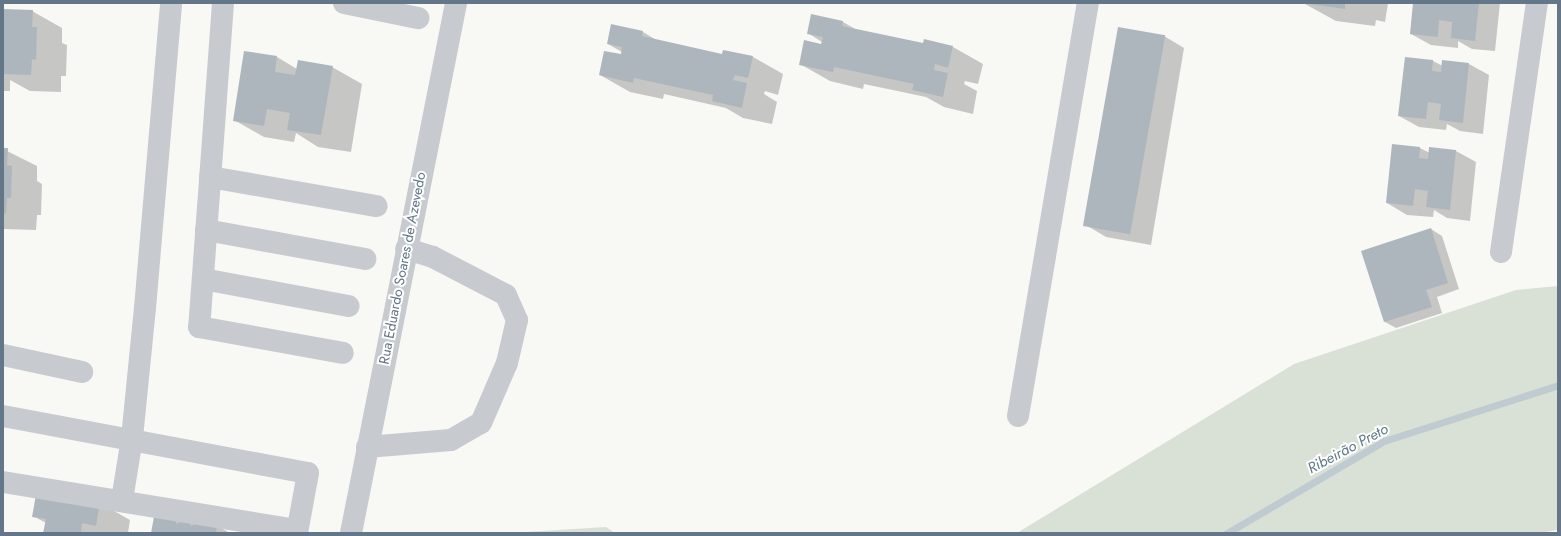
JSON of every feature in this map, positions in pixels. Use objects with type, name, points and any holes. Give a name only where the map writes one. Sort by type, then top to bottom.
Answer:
[{"type":"street","points":[[122,500],[132,438],[145,308],[171,3]]},
{"type":"street","points":[[223,3],[199,327],[342,353]]},
{"type":"street","points":[[344,3],[418,18]]},
{"type":"street","name":"Rua Eduardo Soares de Azevedo","points":[[351,533],[406,249],[456,3]]},
{"type":"street","points":[[1018,416],[1088,3]]},
{"type":"street","points":[[1501,252],[1536,3]]},
{"type":"street","points":[[210,177],[376,206]]},
{"type":"street","points":[[206,230],[365,259]]},
{"type":"street","points":[[367,447],[451,440],[481,423],[507,363],[517,320],[506,295],[432,257],[406,249]]},
{"type":"street","points":[[203,279],[348,306]]},
{"type":"street","points":[[3,355],[82,372]]},
{"type":"street","points":[[3,416],[132,438],[308,473],[297,532],[122,500],[3,482]]},
{"type":"shaded area","points":[[1558,286],[1558,530],[1539,533],[1017,533],[1294,364],[1516,290]]},
{"type":"shaded area","points":[[606,527],[615,533],[511,533]]},
{"type":"building","points":[[1303,3],[1345,3],[1345,9]]},
{"type":"building","points":[[1413,3],[1479,3],[1475,41],[1451,38],[1452,22],[1439,20],[1438,37],[1410,34]]},
{"type":"building","points":[[3,9],[33,10],[32,27],[37,27],[36,60],[32,59],[31,75],[3,74]]},
{"type":"building","points":[[811,14],[843,21],[842,26],[923,43],[924,39],[953,46],[948,68],[935,64],[934,70],[948,73],[943,97],[912,90],[914,84],[834,67],[833,72],[799,65],[804,40],[821,44],[823,37],[807,34]]},
{"type":"building","points":[[611,24],[643,31],[642,36],[722,54],[723,50],[753,56],[748,78],[735,75],[733,80],[747,83],[742,108],[712,101],[713,95],[634,78],[633,83],[599,75],[604,51],[621,54],[622,47],[607,44]]},
{"type":"building","points":[[1118,27],[1165,35],[1130,234],[1083,226]]},
{"type":"building","points":[[244,51],[277,56],[275,72],[295,75],[298,60],[333,66],[321,135],[287,130],[290,113],[267,109],[264,126],[233,121]]},
{"type":"building","points":[[1405,57],[1433,60],[1432,71],[1441,72],[1442,60],[1469,63],[1463,123],[1439,120],[1441,104],[1428,102],[1426,119],[1398,116]]},
{"type":"building","points":[[1392,144],[1420,147],[1419,158],[1428,159],[1429,147],[1456,150],[1450,210],[1426,207],[1428,191],[1415,189],[1413,206],[1386,203]]},
{"type":"building","points":[[3,148],[8,148],[7,165],[12,166],[11,198],[7,198],[6,214],[3,213]]},
{"type":"building","points":[[1431,228],[1448,283],[1426,290],[1432,307],[1384,322],[1361,251]]},
{"type":"building","points":[[37,489],[100,502],[96,526],[82,523],[81,533],[43,533],[46,519],[32,517]]},
{"type":"building","points":[[155,511],[172,514],[177,524],[187,518],[191,526],[199,522],[217,525],[216,533],[151,533]]},
{"type":"waterway","name":"Ribeirão Preto","points":[[1227,533],[1384,441],[1558,385]]}]
